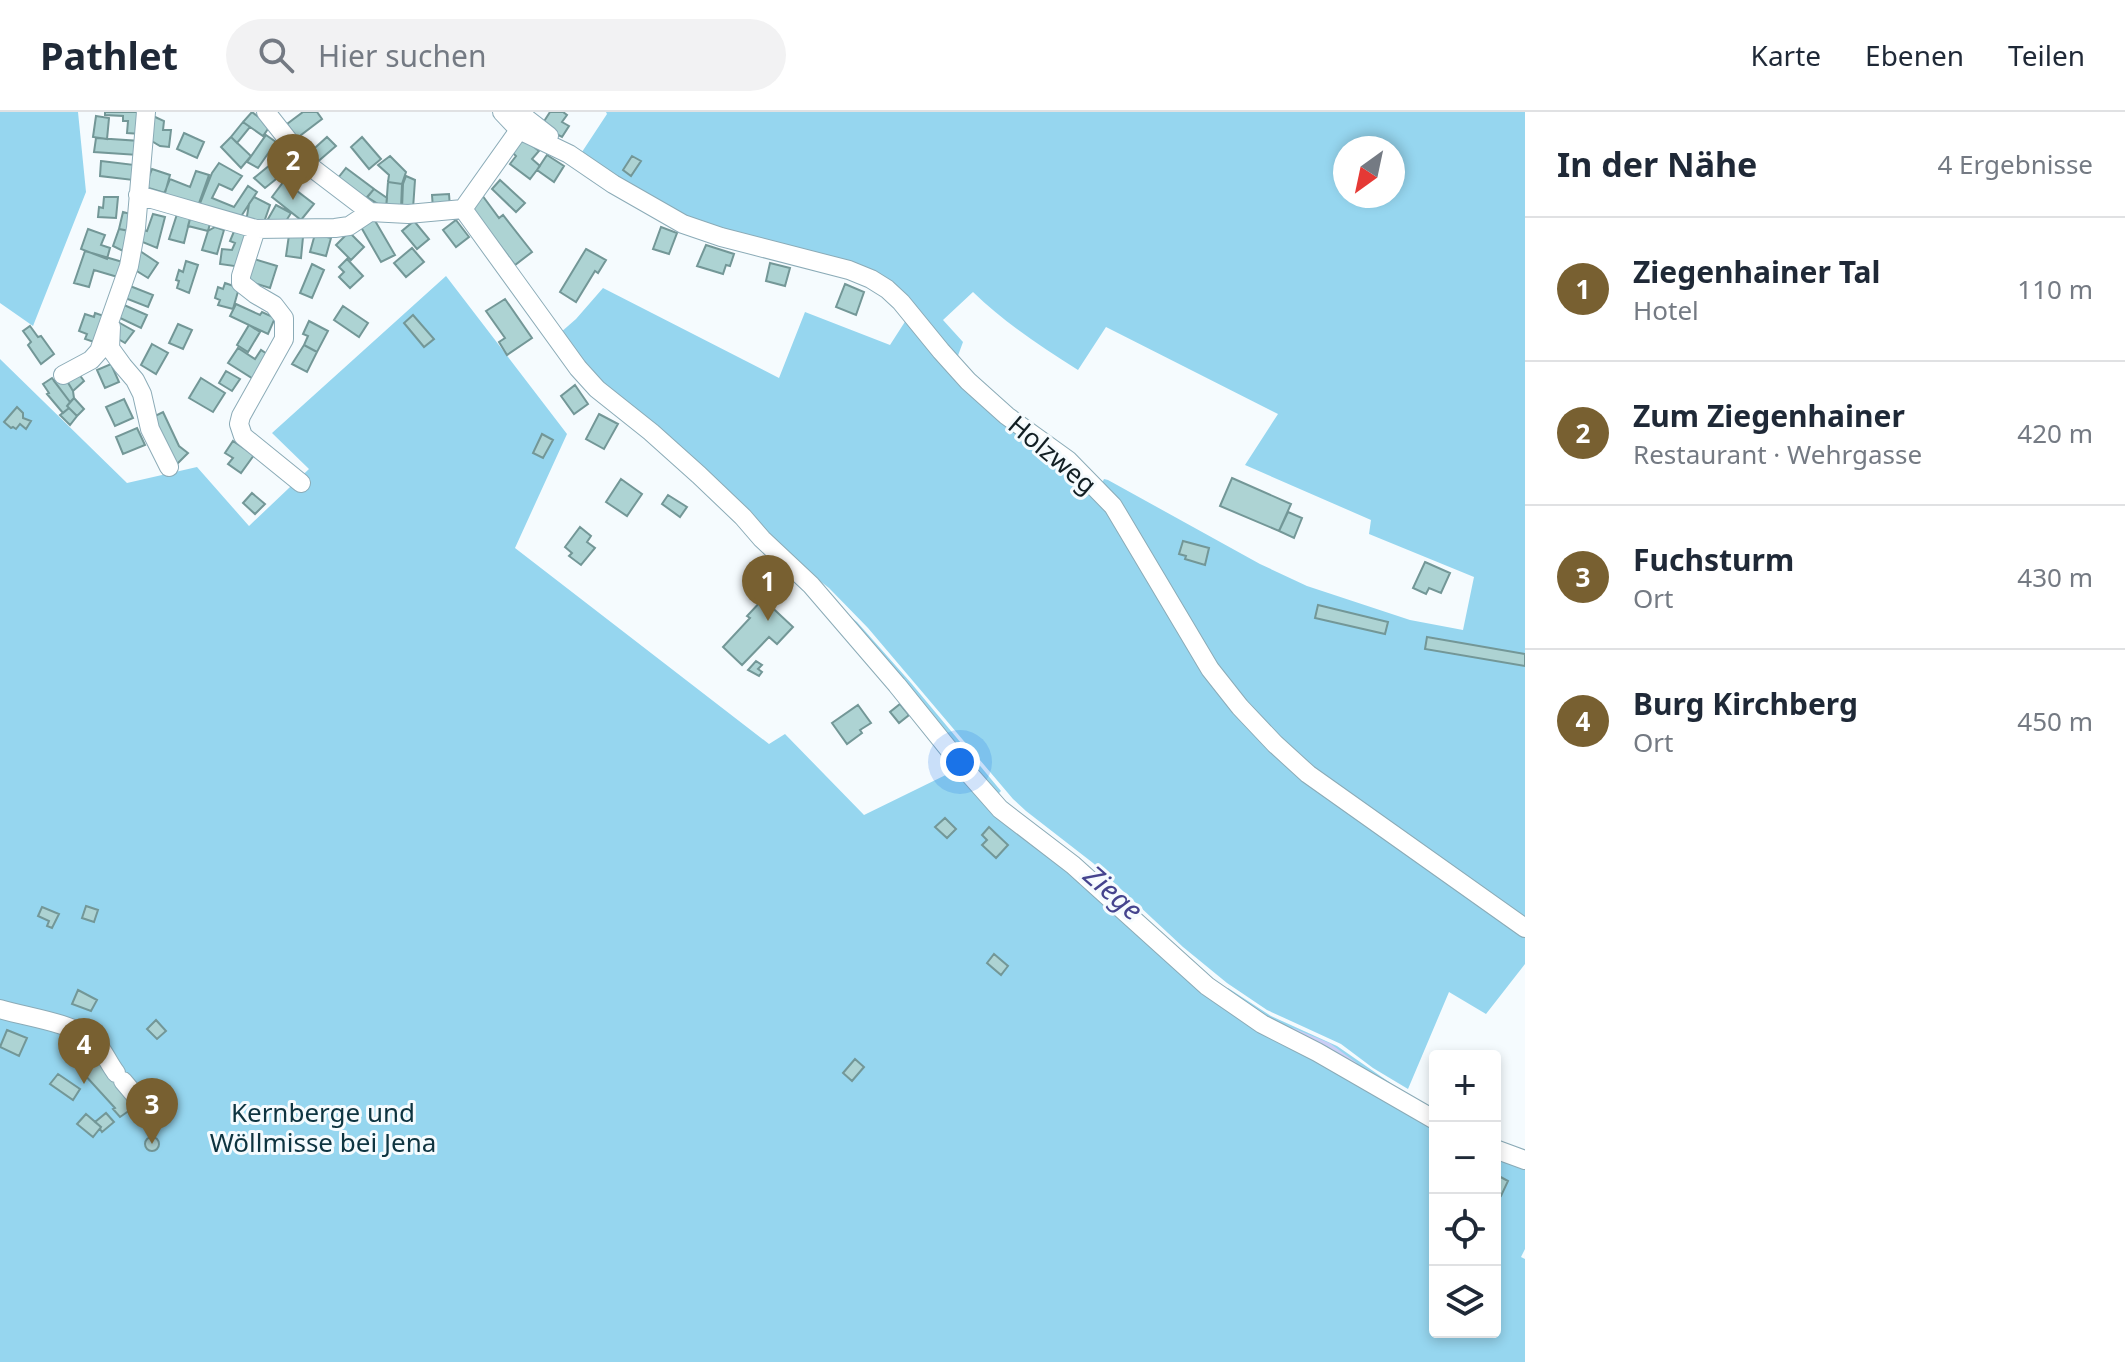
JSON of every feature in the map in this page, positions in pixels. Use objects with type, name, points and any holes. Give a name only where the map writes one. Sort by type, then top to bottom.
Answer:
[{"type":"street","points":[[63,375],[91,360],[99,351],[129,266],[136,228],[146,112]]},
{"type":"street","points":[[266,112],[307,164],[370,212],[408,214],[463,209]]},
{"type":"street","name":"Holzweg","points":[[502,112],[558,143],[613,184],[683,224],[849,270],[887,289],[968,381],[1007,416],[1068,460],[1113,506],[1210,669],[1275,744],[1308,774],[1525,928]]},
{"type":"street","points":[[463,209],[518,121]]},
{"type":"street","points":[[138,195],[256,229],[349,226],[370,212]]},
{"type":"street","points":[[463,209],[578,368],[597,389],[699,475],[811,585],[1000,809],[1073,865],[1207,986],[1262,1024],[1429,1117]]},
{"type":"street","points":[[256,229],[241,283],[274,305],[284,318],[284,339],[239,424],[243,436],[301,483]]},
{"type":"street","points":[[113,313],[110,348],[142,394],[150,429],[169,467]]},
{"type":"street","points":[[0,1009],[63,1026],[91,1038],[139,1100],[144,1113]]},
{"type":"street","points":[[1501,1151],[1525,1160]]},
{"type":"green space","points":[[0,112],[78,112],[86,192],[33,326],[0,303]]},
{"type":"green space","points":[[606,112],[1525,112],[1525,922],[1311,768],[1265,725],[1231,685],[1102,483],[1104,479],[1108,480],[1260,564],[1307,586],[1410,620],[1463,630],[1474,577],[1369,534],[1371,520],[1245,465],[1278,414],[1106,327],[1078,370],[1023,334],[973,292],[943,320],[963,342],[956,361],[896,290],[707,228],[580,155]]},
{"type":"green space","name":"Kernberge und Wöllmisse bei Jena","points":[[446,276],[567,434],[515,548],[769,744],[785,734],[864,815],[960,768],[1159,947],[1429,1121],[1429,1338],[1501,1338],[1501,1155],[1525,1165],[1525,1249],[1521,1257],[1525,1259],[1525,1362],[0,1362],[0,359],[127,483],[197,467],[249,526],[309,469],[272,433]]},
{"type":"green space","points":[[603,288],[779,378],[805,312],[890,345],[908,317],[1075,475],[1082,489],[1107,510],[1256,733],[1525,935],[1525,964],[1486,1014],[1449,992],[1408,1089],[1341,1044],[1267,1010],[1227,983],[1183,947],[1093,863],[1013,799],[868,628],[829,588],[601,386],[560,333]]},
{"type":"green space","points":[[846,613],[911,683],[1001,791],[996,796]]},
{"type":"green space","points":[[1228,988],[1271,1016],[1337,1046],[1418,1102],[1229,998]]},
{"type":"building","points":[[105,112],[143,112],[141,134],[127,133],[128,121],[123,121],[123,116],[105,115]]},
{"type":"building","points":[[252,112],[270,126],[263,136],[243,122]]},
{"type":"building","points":[[303,112],[317,112],[322,119],[297,138],[287,124]]},
{"type":"building","points":[[550,112],[567,115],[562,122],[569,126],[562,137],[541,126]]},
{"type":"building","points":[[96,116],[109,118],[107,139],[93,137]]},
{"type":"building","points":[[153,116],[164,121],[163,130],[171,130],[169,147],[150,140]]},
{"type":"building","points":[[243,122],[250,127],[237,143],[231,137]]},
{"type":"building","points":[[184,133],[204,142],[197,158],[177,149]]},
{"type":"building","points":[[266,135],[276,142],[258,168],[247,162]]},
{"type":"building","points":[[231,137],[251,156],[241,168],[221,147]]},
{"type":"building","points":[[327,137],[336,146],[315,164],[307,155]]},
{"type":"building","points":[[362,137],[381,159],[369,169],[351,147]]},
{"type":"building","points":[[521,137],[539,151],[532,159],[540,166],[530,179],[510,164],[516,156],[510,150]]},
{"type":"building","points":[[96,138],[140,141],[138,155],[94,152]]},
{"type":"building","points":[[292,147],[301,159],[265,188],[254,178]]},
{"type":"building","points":[[547,155],[564,166],[554,182],[537,170]]},
{"type":"building","points":[[390,156],[406,172],[402,184],[388,182],[389,175],[378,165]]},
{"type":"building","points":[[632,156],[641,161],[631,176],[623,170]]},
{"type":"building","points":[[101,161],[135,165],[133,180],[100,176]]},
{"type":"building","points":[[219,163],[242,176],[232,190],[219,184],[212,198],[234,207],[248,186],[257,192],[238,221],[199,206]]},
{"type":"building","points":[[346,168],[374,189],[365,200],[338,178]]},
{"type":"building","points":[[152,169],[170,175],[165,193],[145,187]]},
{"type":"building","points":[[196,171],[209,175],[198,206],[164,194],[170,179],[190,187]]},
{"type":"building","points":[[406,176],[415,180],[413,209],[402,209]]},
{"type":"building","points":[[500,180],[525,203],[516,212],[492,189]]},
{"type":"building","points":[[284,181],[314,204],[301,220],[272,197]]},
{"type":"building","points":[[388,182],[402,184],[401,209],[386,209]]},
{"type":"building","points":[[374,189],[387,198],[386,209],[367,197]]},
{"type":"building","points":[[449,194],[450,207],[433,209],[432,195]]},
{"type":"building","points":[[482,195],[499,218],[503,215],[532,252],[515,265],[469,205]]},
{"type":"building","points":[[104,197],[118,197],[116,218],[98,217]]},
{"type":"building","points":[[254,197],[270,205],[263,225],[246,222],[249,204]]},
{"type":"building","points":[[276,205],[291,213],[283,226],[264,226]]},
{"type":"building","points":[[178,211],[191,215],[184,243],[169,239]]},
{"type":"building","points":[[123,212],[134,215],[130,231],[119,229]]},
{"type":"building","points":[[153,214],[165,217],[157,248],[140,241]]},
{"type":"building","points":[[191,215],[211,220],[208,231],[188,226]]},
{"type":"building","points":[[374,219],[395,255],[381,262],[361,227]]},
{"type":"building","points":[[456,220],[469,237],[456,247],[443,230]]},
{"type":"building","points":[[414,221],[429,239],[417,249],[402,231]]},
{"type":"building","points":[[215,227],[224,230],[217,254],[202,250],[208,231]]},
{"type":"building","points":[[661,227],[677,233],[669,254],[653,249]]},
{"type":"building","points":[[88,229],[105,235],[101,245],[110,248],[107,259],[81,249]]},
{"type":"building","points":[[119,229],[129,231],[127,253],[113,246]]},
{"type":"building","points":[[235,229],[252,236],[241,267],[220,264],[222,249],[232,250],[235,243],[230,241]]},
{"type":"building","points":[[349,232],[364,247],[351,260],[336,245]]},
{"type":"building","points":[[315,234],[331,238],[326,256],[310,252]]},
{"type":"building","points":[[289,235],[303,237],[301,258],[286,256]]},
{"type":"building","points":[[706,245],[734,254],[723,274],[697,266]]},
{"type":"building","points":[[412,248],[424,262],[406,277],[394,263]]},
{"type":"building","points":[[137,249],[158,263],[148,278],[132,268]]},
{"type":"building","points":[[586,249],[606,260],[598,273],[595,271],[576,302],[560,292]]},
{"type":"building","points":[[85,251],[126,263],[121,278],[94,270],[89,287],[74,283]]},
{"type":"building","points":[[251,258],[277,266],[270,288],[244,280]]},
{"type":"building","points":[[347,259],[363,276],[350,288],[339,277],[344,272],[339,267]]},
{"type":"building","points":[[186,261],[198,265],[189,293],[177,288],[179,281],[176,280],[179,270],[183,272]]},
{"type":"building","points":[[770,263],[790,268],[785,286],[766,281]]},
{"type":"building","points":[[312,264],[324,270],[312,298],[300,293]]},
{"type":"building","points":[[225,283],[239,288],[233,309],[218,305],[220,300],[215,298],[218,287],[223,289]]},
{"type":"building","points":[[845,284],[864,292],[856,315],[836,307]]},
{"type":"building","points":[[130,286],[153,295],[148,307],[125,298]]},
{"type":"building","points":[[505,299],[532,338],[507,355],[499,342],[505,338],[486,311]]},
{"type":"building","points":[[236,304],[275,318],[268,334],[230,316]]},
{"type":"building","points":[[124,305],[147,315],[141,328],[118,317]]},
{"type":"building","points":[[343,306],[368,323],[359,337],[334,320]]},
{"type":"building","points":[[95,313],[107,317],[97,343],[85,339],[87,334],[79,331],[85,314],[94,317]]},
{"type":"building","points":[[413,315],[434,339],[424,347],[404,323]]},
{"type":"building","points":[[309,321],[328,331],[317,352],[304,345],[308,336],[303,334]]},
{"type":"building","points":[[118,322],[134,331],[125,343],[115,337]]},
{"type":"building","points":[[178,324],[192,330],[183,349],[169,343]]},
{"type":"building","points":[[249,325],[260,332],[248,352],[237,345]]},
{"type":"building","points":[[30,326],[54,354],[41,364],[23,331]]},
{"type":"building","points":[[152,344],[168,353],[156,374],[141,365]]},
{"type":"building","points":[[304,345],[317,352],[307,372],[292,364]]},
{"type":"building","points":[[238,348],[255,359],[261,350],[270,356],[255,380],[228,363]]},
{"type":"building","points":[[111,364],[119,382],[105,388],[97,370]]},
{"type":"building","points":[[226,371],[240,379],[232,391],[219,383]]},
{"type":"building","points":[[79,374],[84,381],[73,391],[67,381]]},
{"type":"building","points":[[60,377],[67,381],[73,391],[74,398],[70,402],[54,381]]},
{"type":"building","points":[[52,378],[70,402],[63,413],[43,384]]},
{"type":"building","points":[[201,378],[225,393],[213,412],[189,398]]},
{"type":"building","points":[[575,385],[588,404],[574,414],[561,396]]},
{"type":"building","points":[[74,398],[84,409],[77,416],[67,406]]},
{"type":"building","points":[[124,399],[133,418],[115,426],[106,407]]},
{"type":"building","points":[[17,407],[23,418],[31,421],[26,429],[20,424],[16,429],[11,428],[4,422]]},
{"type":"building","points":[[69,408],[77,416],[70,425],[60,415]]},
{"type":"building","points":[[163,412],[179,446],[188,453],[175,466],[151,418]]},
{"type":"building","points":[[599,414],[618,424],[604,449],[586,439]]},
{"type":"building","points":[[137,428],[145,445],[123,454],[116,437]]},
{"type":"building","points":[[542,434],[553,440],[543,458],[533,453]]},
{"type":"building","points":[[233,441],[254,455],[241,473],[228,464],[233,458],[225,453]]},
{"type":"building","points":[[1232,478],[1291,504],[1279,531],[1220,506]]},
{"type":"building","points":[[621,479],[642,494],[627,516],[606,502]]},
{"type":"building","points":[[252,493],[265,504],[255,514],[243,503]]},
{"type":"building","points":[[668,495],[687,507],[680,517],[662,504]]},
{"type":"building","points":[[1288,512],[1302,518],[1294,538],[1279,531]]},
{"type":"building","points":[[580,527],[591,536],[587,542],[595,548],[581,565],[569,556],[572,553],[565,547]]},
{"type":"building","points":[[1183,541],[1209,548],[1205,565],[1179,554]]},
{"type":"building","points":[[1425,562],[1450,573],[1441,593],[1429,588],[1426,594],[1413,588]]},
{"type":"building","points":[[763,599],[793,627],[777,644],[769,637],[742,665],[723,647]]},
{"type":"building","points":[[1318,605],[1388,622],[1385,634],[1315,618]]},
{"type":"building","points":[[1427,637],[1525,654],[1525,666],[1425,649]]},
{"type":"building","points":[[756,661],[762,665],[758,669],[762,672],[759,676],[748,670]]},
{"type":"building","points":[[900,704],[909,715],[899,723],[890,712]]},
{"type":"building","points":[[858,705],[871,723],[847,744],[832,723]]},
{"type":"building","points":[[945,818],[956,829],[947,838],[935,827]]},
{"type":"building","points":[[989,827],[1008,845],[996,858],[982,845],[987,840],[982,835]]},
{"type":"building","points":[[86,906],[98,910],[94,922],[82,918]]},
{"type":"building","points":[[42,907],[59,914],[52,928],[47,926],[49,921],[38,916]]},
{"type":"building","points":[[994,954],[1008,966],[1001,975],[987,963]]},
{"type":"building","points":[[78,990],[97,1000],[91,1011],[72,1004]]},
{"type":"building","points":[[156,1020],[166,1031],[157,1039],[147,1029]]},
{"type":"building","points":[[7,1030],[27,1038],[19,1056],[0,1047]]},
{"type":"building","points":[[99,1058],[121,1083],[133,1108],[120,1117],[83,1073]]},
{"type":"building","points":[[855,1059],[864,1067],[852,1081],[843,1073]]},
{"type":"building","points":[[58,1074],[80,1089],[73,1100],[50,1084]]},
{"type":"building","points":[[106,1113],[114,1122],[102,1132],[95,1122]]},
{"type":"building","points":[[86,1114],[101,1127],[93,1137],[77,1124]]},
{"type":"building","points":[[152,1137],[159,1144],[152,1151],[145,1144]]},
{"type":"building","points":[[1501,1177],[1508,1181],[1501,1196]]},
{"type":"waterway","name":"Ziege","points":[[1293,1030],[1329,1045],[1355,1064]]},
{"type":"place","name":"Zum Ziegenhainer","points":[[293,200]]},
{"type":"place","name":"Ziegenhainer Tal","points":[[768,621]]},
{"type":"place","name":"Burg Kirchberg","points":[[84,1084]]},
{"type":"place","name":"Fuchsturm","points":[[152,1144]]}]
